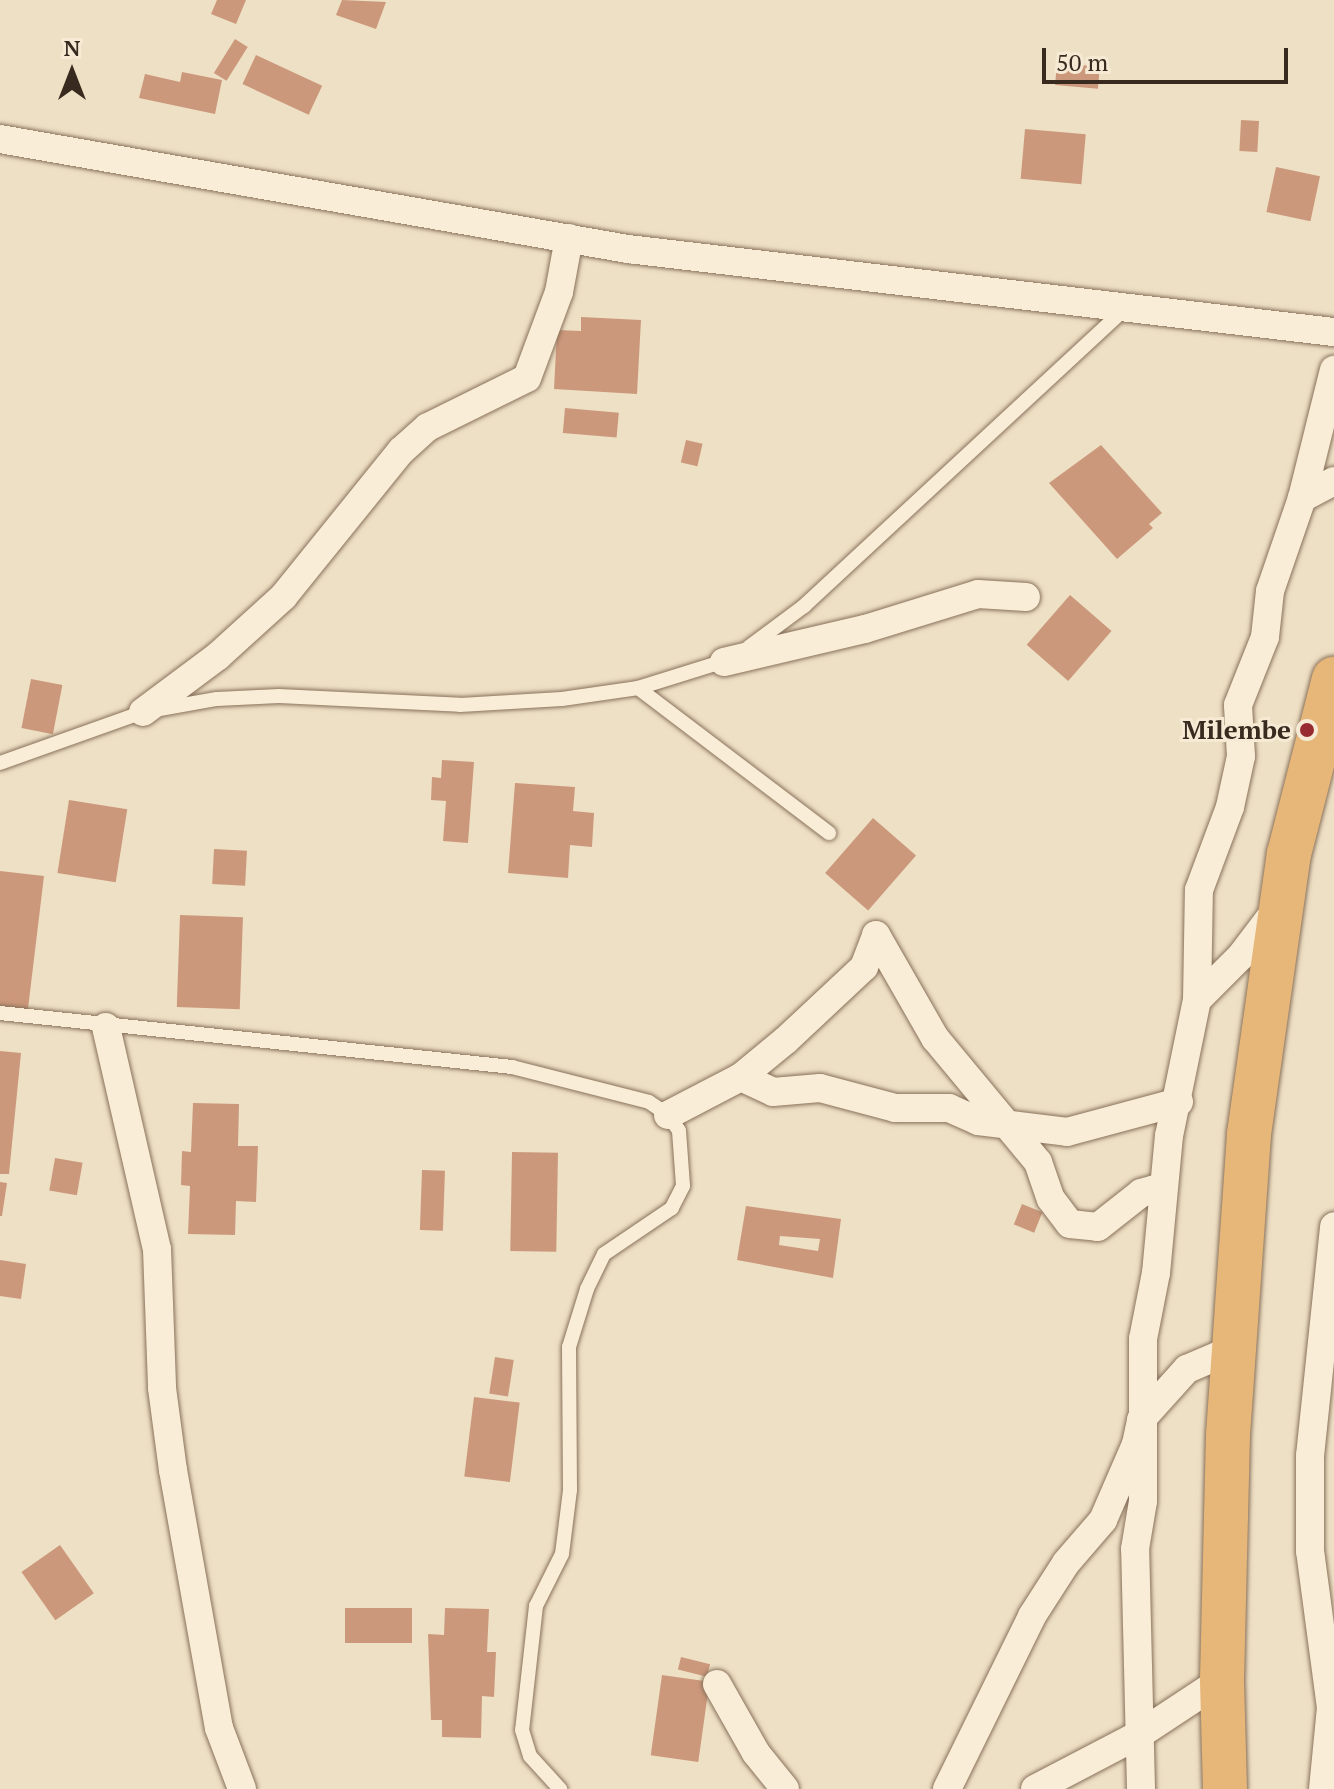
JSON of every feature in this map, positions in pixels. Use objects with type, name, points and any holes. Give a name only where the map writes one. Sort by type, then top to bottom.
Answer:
[{"type":"highway","points":[[1225,1789],[1222,1680],[1234,1349],[1249,1134],[1289,854],[1334,679]]},
{"type":"street","points":[[0,139],[569,238],[1334,332]]},
{"type":"street","points":[[143,712],[218,656],[283,597],[367,490],[428,427],[527,378],[559,292],[569,238]]},
{"type":"street","points":[[1141,1789],[1135,1549],[1143,1501],[1143,1339],[1156,1273],[1162,1187],[1197,1000],[1199,890],[1230,807],[1241,756],[1238,705],[1265,637],[1270,591],[1302,498],[1334,370]]},
{"type":"street","points":[[1302,498],[1334,481]]},
{"type":"street","points":[[724,662],[865,629],[978,594],[1026,597]]},
{"type":"street","points":[[1197,1000],[1241,956],[1282,903]]},
{"type":"street","points":[[668,1115],[741,1077],[864,967],[876,935],[935,1038],[1001,1123],[1038,1162],[1051,1199],[1070,1224],[1098,1227],[1141,1193],[1162,1187]]},
{"type":"street","points":[[106,1027],[157,1249],[162,1388],[173,1470],[219,1728],[242,1789]]},
{"type":"street","points":[[741,1077],[773,1092],[820,1088],[895,1108],[949,1108],[978,1121],[1067,1132],[1179,1102]]},
{"type":"street","points":[[1323,1789],[1331,1708],[1310,1551],[1310,1456],[1334,1226]]},
{"type":"street","points":[[947,1789],[1032,1616],[1066,1563],[1103,1520],[1136,1444],[1141,1420],[1187,1369],[1234,1349]]},
{"type":"street","points":[[1311,1512],[1334,1486]]},
{"type":"street","points":[[1035,1789],[1140,1734],[1222,1680]]},
{"type":"street","points":[[717,1684],[756,1753],[785,1789]]},
{"type":"lane","points":[[0,763],[143,712],[217,699],[279,696],[460,705],[638,688],[724,662],[804,606],[1126,307]]},
{"type":"lane","points":[[638,688],[829,833]]},
{"type":"lane","points":[[0,1013],[106,1027],[512,1067],[649,1102],[668,1115],[679,1131],[683,1186],[672,1208],[604,1254],[587,1289],[569,1347],[570,1490],[562,1554],[536,1606],[522,1730],[530,1756],[560,1789]]},
{"type":"building","points":[[217,0],[246,0],[236,24],[211,14]]},
{"type":"building","points":[[342,0],[386,2],[376,29],[336,15]]},
{"type":"building","points":[[235,39],[248,47],[227,81],[214,73]]},
{"type":"building","points":[[256,55],[322,86],[309,115],[242,84]]},
{"type":"building","points":[[1057,63],[1100,67],[1098,89],[1055,85]]},
{"type":"building","points":[[182,72],[222,80],[215,114],[139,98],[145,74],[180,82]]},
{"type":"building","points":[[1241,120],[1259,121],[1257,152],[1239,151]]},
{"type":"building","points":[[1025,129],[1086,134],[1081,184],[1021,179]]},
{"type":"building","points":[[1276,167],[1320,176],[1310,221],[1266,212]]},
{"type":"building","points":[[581,317],[641,320],[637,394],[554,389],[557,330],[581,331]]},
{"type":"building","points":[[565,408],[619,413],[617,438],[563,433]]},
{"type":"building","points":[[686,440],[703,444],[697,466],[681,462]]},
{"type":"building","points":[[1101,445],[1162,513],[1149,524],[1153,528],[1117,559],[1049,483]]},
{"type":"building","points":[[1070,595],[1112,631],[1068,681],[1027,645]]},
{"type":"building","points":[[31,679],[62,685],[53,734],[21,728]]},
{"type":"building","points":[[442,760],[474,762],[468,843],[443,841],[446,801],[431,800],[432,777],[441,778]]},
{"type":"building","points":[[515,783],[575,787],[573,811],[594,813],[592,847],[570,845],[568,878],[508,873]]},
{"type":"building","points":[[69,800],[127,809],[116,882],[57,873]]},
{"type":"building","points":[[873,818],[916,855],[868,910],[825,873]]},
{"type":"building","points":[[214,849],[247,851],[245,886],[212,884]]},
{"type":"building","points":[[0,871],[44,876],[27,1017],[0,1013]]},
{"type":"building","points":[[180,915],[243,917],[240,1009],[177,1007]]},
{"type":"building","points":[[0,1051],[21,1053],[9,1174],[0,1174]]},
{"type":"building","points":[[193,1103],[239,1104],[238,1146],[258,1146],[256,1202],[236,1201],[235,1235],[188,1234],[190,1186],[181,1185],[182,1151],[191,1152]]},
{"type":"building","points":[[512,1152],[558,1153],[556,1252],[510,1251]]},
{"type":"building","points":[[55,1158],[83,1163],[77,1195],[49,1190]]},
{"type":"building","points":[[422,1170],[445,1171],[443,1231],[420,1230]]},
{"type":"building","points":[[0,1182],[7,1183],[2,1216],[0,1216]]},
{"type":"building","points":[[1022,1204],[1042,1212],[1034,1233],[1014,1224]]},
{"type":"building","points":[[746,1206],[841,1219],[833,1278],[737,1260]],"holes":[[[780,1236],[820,1239],[818,1251],[779,1245]]]},
{"type":"building","points":[[0,1260],[26,1264],[21,1299],[0,1296]]},
{"type":"building","points":[[495,1357],[514,1360],[508,1397],[489,1394]]},
{"type":"building","points":[[474,1397],[520,1403],[510,1482],[464,1476]]},
{"type":"building","points":[[60,1545],[94,1593],[55,1620],[21,1572]]},
{"type":"building","points":[[345,1608],[412,1608],[412,1643],[345,1643]]},
{"type":"building","points":[[445,1608],[489,1609],[487,1652],[496,1652],[494,1697],[482,1696],[481,1738],[442,1737],[442,1720],[431,1720],[428,1634],[444,1635]]},
{"type":"building","points":[[681,1657],[710,1664],[707,1677],[678,1670]]},
{"type":"building","points":[[662,1675],[710,1682],[698,1762],[651,1755]]},
{"type":"place","name":"Milembe","points":[[1307,730]]}]
